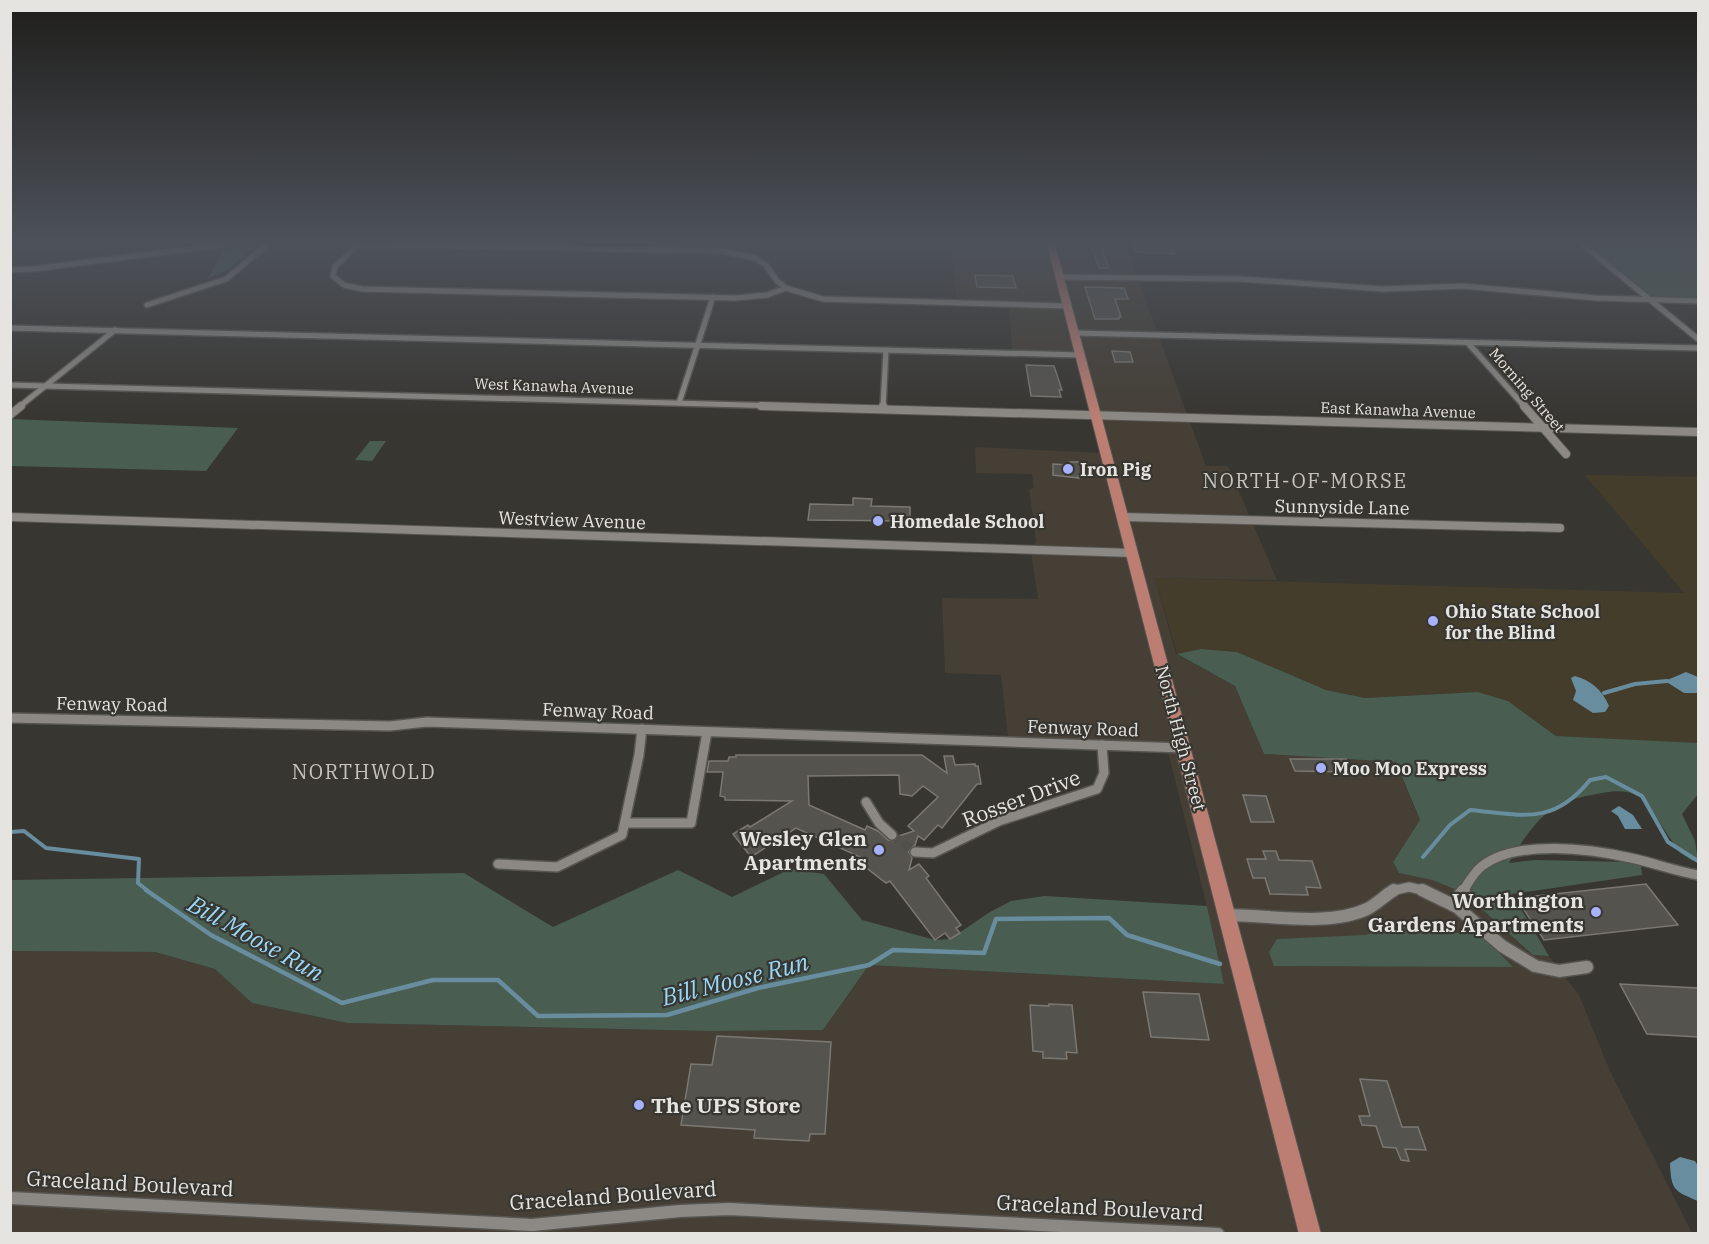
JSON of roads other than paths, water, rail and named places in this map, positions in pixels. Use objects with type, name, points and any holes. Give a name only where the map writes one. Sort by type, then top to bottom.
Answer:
[{"type":"main road","name":"North High Street","points":[[1067,302],[1310,1233]]},
{"type":"street","points":[[147,305],[156,302]]},
{"type":"street","points":[[679,404],[711,302]]},
{"type":"street","points":[[890,302],[1068,306]]},
{"type":"street","points":[[1653,302],[1698,339]]},
{"type":"street","points":[[10,328],[1080,355]]},
{"type":"street","points":[[10,415],[115,330]]},
{"type":"street","points":[[1075,333],[1698,348]]},
{"type":"street","name":"Morning Street","points":[[1468,343],[1566,454]]},
{"type":"street","points":[[883,409],[886,350]]},
{"type":"street","name":"West Kanawha Avenue","points":[[10,385],[1096,415]]},
{"type":"street","name":"East Kanawha Avenue","points":[[1096,415],[1698,432]]},
{"type":"street","name":"Westview Avenue","points":[[10,517],[1133,553]]},
{"type":"street","name":"Sunnyside Lane","points":[[1123,517],[1560,528]]},
{"type":"street","name":"Fenway Road","points":[[10,718],[390,726],[427,722],[1184,748]]},
{"type":"street","points":[[498,864],[557,867],[622,835],[639,755],[642,729]]},
{"type":"street","points":[[624,823],[692,823],[707,732]]},
{"type":"street","name":"Rosser Drive","points":[[915,852],[933,853],[999,821],[1097,789],[1104,780],[1106,769],[1102,745]]},
{"type":"street","points":[[866,802],[879,823],[892,835]]},
{"type":"street","points":[[1452,903],[1459,897],[1476,872],[1487,862],[1509,854],[1564,849],[1628,857],[1698,875]]},
{"type":"street","points":[[1227,915],[1335,917],[1371,908],[1392,888],[1404,885],[1428,891],[1452,903],[1519,959],[1557,972],[1587,967]]},
{"type":"street","name":"Graceland Boulevard","points":[[10,1198],[532,1225],[585,1222],[684,1209],[729,1209],[1218,1233]]},
{"type":"water","points":[[1686,672],[1698,677],[1698,693],[1684,693],[1665,681]]},
{"type":"water","points":[[1575,676],[1591,683],[1600,691],[1609,706],[1605,712],[1593,713],[1573,700],[1576,691],[1571,678]]},
{"type":"water","points":[[1619,806],[1633,815],[1642,829],[1625,829],[1618,816],[1611,811]]},
{"type":"water","points":[[1680,1157],[1695,1161],[1698,1166],[1698,1201],[1679,1192],[1673,1184],[1670,1163]]},
{"type":"waterway","points":[[1604,693],[1635,684],[1667,681]]},
{"type":"waterway","name":"Bill Moose Run","points":[[1423,857],[1450,825],[1470,810],[1521,815],[1549,811],[1563,805],[1590,780],[1606,777],[1642,796],[1668,842],[1698,861]]},
{"type":"waterway","name":"Bill Moose Run","points":[[10,832],[24,831],[46,848],[139,859],[138,883],[148,891]]},
{"type":"waterway","name":"Bill Moose Run","points":[[146,890],[211,935],[342,1003],[433,980],[498,980],[538,1016],[667,1015],[758,988],[869,965],[893,950],[984,953],[996,919],[1109,918],[1127,935],[1220,964]]},
{"type":"tunnel","points":[[892,835],[915,852]]},
{"type":"place","name":"Iron Pig","points":[[1068,469]]},
{"type":"place","name":"Homedale School","points":[[878,521]]},
{"type":"place","name":"Ohio State School for the Blind","points":[[1433,621]]},
{"type":"place","name":"Moo Moo Express","points":[[1321,768]]},
{"type":"place","name":"Wesley Glen Apartments","points":[[879,850]]},
{"type":"place","name":"Worthington Gardens Apartments","points":[[1596,912]]},
{"type":"place","name":"The UPS Store","points":[[639,1105]]},
{"type":"district","name":"NORTH-OF-MORSE","points":[[1305,480]]},
{"type":"district","name":"NORTHWOLD","points":[[364,771]]}]
